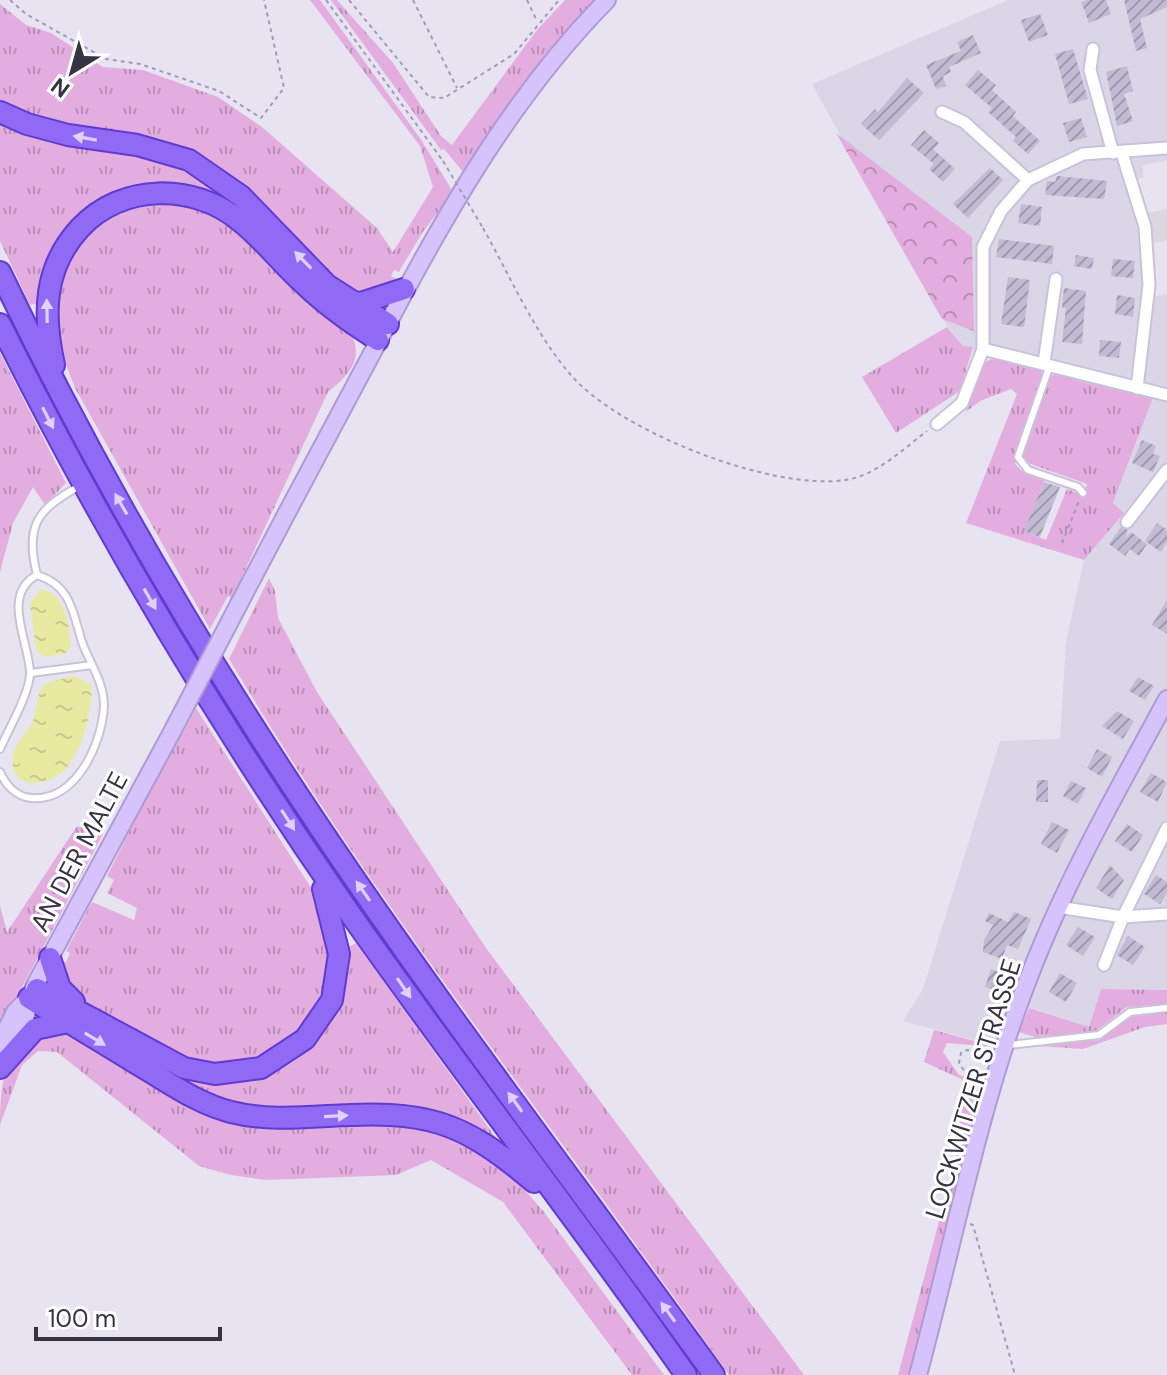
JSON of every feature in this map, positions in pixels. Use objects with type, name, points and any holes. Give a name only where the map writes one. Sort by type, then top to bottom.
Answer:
[{"type":"highway","points":[[0,112],[27,124],[68,135],[137,145],[189,160],[241,196],[327,285],[351,302],[383,332]]},
{"type":"highway","points":[[59,388],[46,307],[49,280],[58,257],[86,222],[105,208],[141,195],[187,196],[225,210],[265,242],[323,301],[383,332]]},
{"type":"highway","points":[[0,272],[59,388],[190,623],[318,826],[714,1375]]},
{"type":"highway","points":[[351,302],[361,303],[404,289]]},
{"type":"highway","points":[[0,324],[83,485],[224,724],[311,855],[686,1375]]},
{"type":"highway","points":[[32,992],[89,1015],[155,1054],[201,1071],[215,1074],[261,1068],[305,1039],[325,1014],[340,967],[332,911],[311,855]]},
{"type":"highway","points":[[50,958],[60,988],[89,1015]]},
{"type":"highway","points":[[32,992],[68,1022],[183,1091],[226,1111],[265,1118],[412,1116],[462,1129],[491,1146],[562,1206]]},
{"type":"highway","points":[[0,1068],[35,1029],[68,1022]]},
{"type":"main road","name":"AN DER MALTE","points":[[0,1042],[15,1012],[32,992],[173,730],[438,228],[513,112],[551,62],[607,0]]},
{"type":"main road","name":"LOCKWITZER STRASSE","points":[[918,1375],[1004,1050],[1058,907],[1167,699]]},
{"type":"main road","name":"AN DER MALTE","points":[[0,1068],[25,1018],[32,992]]},
{"type":"street","points":[[1093,49],[1090,70],[1145,227],[1149,285],[1137,388]]},
{"type":"street","points":[[942,112],[964,122],[1028,180]]},
{"type":"street","points":[[937,424],[962,403],[983,349],[983,247],[1001,211],[1028,180],[1083,154],[1167,148]]},
{"type":"street","points":[[1047,364],[1056,279]]},
{"type":"street","points":[[983,349],[1167,395]]},
{"type":"street","points":[[1127,522],[1167,470]]},
{"type":"street","points":[[1104,965],[1123,917],[1167,828]]},
{"type":"street","points":[[1058,907],[1123,917],[1167,914]]},
{"type":"lane","points":[[1047,364],[1018,457],[1028,470],[1078,487],[1083,493]]},
{"type":"lane","points":[[37,575],[30,548],[38,518],[64,494],[83,485]]},
{"type":"lane","points":[[0,749],[31,673],[21,639],[17,606],[29,579],[37,575],[51,579],[65,592],[103,687],[104,708],[89,757],[62,792],[45,798],[27,798],[13,791],[0,772]]},
{"type":"lane","points":[[31,673],[92,665]]},
{"type":"lane","points":[[1004,1050],[1099,1035],[1130,1012],[1167,1008]]},
{"type":"path","points":[[10,0],[26,14],[106,59],[140,64],[219,91],[261,118],[284,88],[264,0]]},
{"type":"path","points":[[326,0],[443,161],[540,331],[569,374],[608,410],[646,432],[780,479],[820,482],[848,480],[875,469],[937,424]]},
{"type":"path","points":[[349,0],[429,97],[444,98],[514,54],[559,0]]},
{"type":"path","points":[[413,0],[458,91]]},
{"type":"path","points":[[527,0],[538,22]]},
{"type":"path","points":[[1062,543],[1083,493]]},
{"type":"path","points":[[994,1082],[965,1072],[959,1063],[961,1053],[1004,1050]]},
{"type":"path","points":[[957,1220],[973,1225],[1015,1375]]},
{"type":"shaded area","points":[[1008,0],[1167,0],[1167,160],[1143,165],[1143,178],[1135,180],[1153,243],[1156,296],[1167,294],[1167,990],[1101,989],[1089,1027],[1012,1002],[996,1046],[903,1021],[923,989],[1000,741],[1060,739],[1066,642],[1084,560],[1124,513],[1113,504],[1154,395],[995,357],[973,355],[973,347],[963,346],[942,319],[812,84]]},
{"type":"shaded area","points":[[1167,209],[1167,240],[1153,243],[1147,213]]},
{"type":"green space","points":[[310,0],[320,0],[422,141],[453,192],[422,233],[399,272],[394,270],[391,276],[396,279],[377,290],[365,293],[344,291],[227,176],[0,105],[0,4],[26,25],[51,33],[103,67],[143,70],[218,97],[262,127],[377,228],[393,252],[433,187],[420,146]]},
{"type":"green space","points":[[331,0],[337,0],[393,63],[441,136],[452,145],[537,30],[565,0],[599,0],[464,173],[444,149],[441,150]]},
{"type":"green space","points":[[0,120],[168,159],[219,186],[305,272],[231,205],[103,201],[38,303],[30,305],[0,241]]},
{"type":"green space","points":[[836,133],[972,237],[974,331],[942,319]]},
{"type":"green space","points":[[155,200],[183,203],[223,218],[351,334],[355,343],[352,367],[328,392],[232,598],[228,596],[210,629],[75,388],[58,344],[57,282],[81,238],[118,210]]},
{"type":"green space","points":[[947,327],[963,346],[973,347],[960,391],[896,433],[862,377]]},
{"type":"green space","points":[[0,353],[66,483],[45,505],[33,487],[13,523],[0,572]]},
{"type":"green space","points":[[995,357],[1046,369],[1015,464],[1022,471],[1045,479],[1025,531],[1046,540],[1067,489],[1083,495],[1087,484],[1025,462],[1021,456],[1048,378],[1058,372],[1154,395],[1113,503],[1124,513],[1084,560],[966,523],[1017,394],[1011,389],[980,401],[966,412],[984,363]]},
{"type":"green space","points":[[269,578],[275,591],[278,618],[317,692],[486,948],[804,1375],[729,1375],[347,843],[229,659]]},
{"type":"green space","points":[[196,708],[320,902],[332,948],[326,996],[310,1023],[259,1060],[236,1066],[185,1061],[80,1001],[67,988],[61,961],[66,962],[70,953],[66,951],[92,902],[134,920],[137,908],[107,893],[114,880],[107,876],[179,734],[182,735]]},
{"type":"green space","points":[[77,826],[103,834],[0,1029],[0,906],[7,932]]},
{"type":"green space","points":[[356,943],[496,1138],[480,1132],[286,1113],[211,1098],[154,1062],[243,1075],[265,1074],[284,1067],[315,1041],[327,1024],[342,987],[347,948]]},
{"type":"green space","points":[[1101,989],[1167,990],[1167,1004],[1127,1007],[1092,1034],[1035,1037],[1019,1032],[1029,1008],[1089,1027]]},
{"type":"green space","points":[[1167,1011],[1167,1024],[1145,1027],[1083,1049],[1024,1045],[1100,1040],[1134,1013]]},
{"type":"green space","points":[[66,1029],[207,1109],[383,1119],[439,1128],[503,1165],[544,1212],[664,1375],[632,1375],[503,1202],[431,1160],[396,1175],[266,1180],[199,1166],[57,1052],[38,1051],[22,1065],[0,1125],[3,1081],[16,1051],[34,1039]]},
{"type":"green space","points":[[934,1030],[996,1047],[947,1043],[943,1052],[959,1075],[985,1084],[985,1088],[973,1114],[971,1134],[911,1375],[898,1375],[961,1139],[960,1121],[968,1082],[924,1062]]},
{"type":"water","points":[[41,589],[49,591],[61,603],[71,645],[66,653],[45,657],[36,650],[30,603]]},
{"type":"water","points":[[74,676],[92,685],[88,717],[79,748],[68,766],[52,779],[32,783],[24,781],[13,768],[13,756],[32,723],[42,687],[52,681]]},
{"type":"building","points":[[1106,0],[1111,14],[1089,23],[1081,2]]},
{"type":"building","points":[[1124,0],[1167,0],[1167,7],[1140,19],[1147,48],[1136,51]]},
{"type":"building","points":[[1040,14],[1048,35],[1029,42],[1021,20]]},
{"type":"building","points":[[973,35],[981,53],[949,67],[951,72],[943,76],[946,86],[936,89],[926,65],[961,51],[957,42]]},
{"type":"building","points":[[1073,49],[1088,99],[1069,104],[1055,54]]},
{"type":"building","points":[[1127,66],[1133,91],[1124,94],[1133,121],[1117,126],[1106,72]]},
{"type":"building","points":[[978,70],[996,85],[992,90],[1016,112],[1013,116],[1040,141],[1028,154],[1013,141],[1016,137],[988,112],[992,108],[965,85]]},
{"type":"building","points":[[907,78],[924,93],[879,140],[861,124],[875,109],[878,112]]},
{"type":"building","points":[[1081,118],[1087,137],[1069,142],[1063,123]]},
{"type":"building","points":[[924,130],[939,143],[933,149],[955,169],[943,182],[929,169],[934,164],[911,145]]},
{"type":"building","points":[[990,168],[1003,180],[968,218],[953,204]]},
{"type":"building","points":[[1057,176],[1107,181],[1104,199],[1045,195],[1047,181],[1055,182]]},
{"type":"building","points":[[1021,204],[1042,207],[1040,226],[1018,223]]},
{"type":"building","points":[[999,239],[1054,246],[1052,264],[996,257]]},
{"type":"building","points":[[1076,255],[1094,258],[1092,269],[1074,266]]},
{"type":"building","points":[[1113,259],[1135,261],[1133,278],[1111,276]]},
{"type":"building","points":[[1008,277],[1030,280],[1024,327],[1001,324]]},
{"type":"building","points":[[1064,288],[1086,291],[1082,344],[1062,342],[1066,308],[1062,308]]},
{"type":"building","points":[[1117,295],[1135,298],[1133,317],[1115,314]]},
{"type":"building","points":[[1100,340],[1121,342],[1119,358],[1099,356]]},
{"type":"building","points":[[1142,440],[1156,446],[1153,454],[1160,456],[1153,472],[1132,463]]},
{"type":"building","points":[[1044,482],[1060,487],[1040,537],[1024,531]]},
{"type":"building","points":[[1157,523],[1167,530],[1167,542],[1161,552],[1145,541]]},
{"type":"building","points":[[1121,527],[1128,530],[1125,538],[1131,532],[1147,544],[1139,556],[1130,549],[1125,556],[1109,544]]},
{"type":"building","points":[[1167,600],[1167,634],[1152,625]]},
{"type":"building","points":[[1138,677],[1154,686],[1145,700],[1129,691]]},
{"type":"building","points":[[1117,711],[1134,721],[1123,739],[1102,726]]},
{"type":"building","points":[[1097,749],[1112,757],[1102,777],[1087,768]]},
{"type":"building","points":[[1151,773],[1167,782],[1158,802],[1140,792]]},
{"type":"building","points":[[1037,780],[1048,780],[1048,802],[1036,802]]},
{"type":"building","points":[[1071,781],[1086,788],[1078,804],[1063,796]]},
{"type":"building","points":[[1052,822],[1069,830],[1057,853],[1041,844]]},
{"type":"building","points":[[1127,824],[1143,835],[1132,852],[1115,841]]},
{"type":"building","points":[[1110,865],[1124,880],[1112,899],[1096,888]]},
{"type":"building","points":[[1156,875],[1167,882],[1167,893],[1160,904],[1144,894]]},
{"type":"building","points":[[1014,912],[1031,919],[1018,949],[1007,945],[1002,959],[983,952],[984,940],[993,925],[985,921],[989,913],[1008,922]]},
{"type":"building","points":[[1078,927],[1095,937],[1083,956],[1066,945]]},
{"type":"building","points":[[1128,936],[1145,947],[1133,965],[1117,955]]},
{"type":"building","points":[[991,969],[1007,975],[1001,992],[985,987]]},
{"type":"building","points":[[1060,973],[1077,983],[1066,1002],[1049,992]]}]
